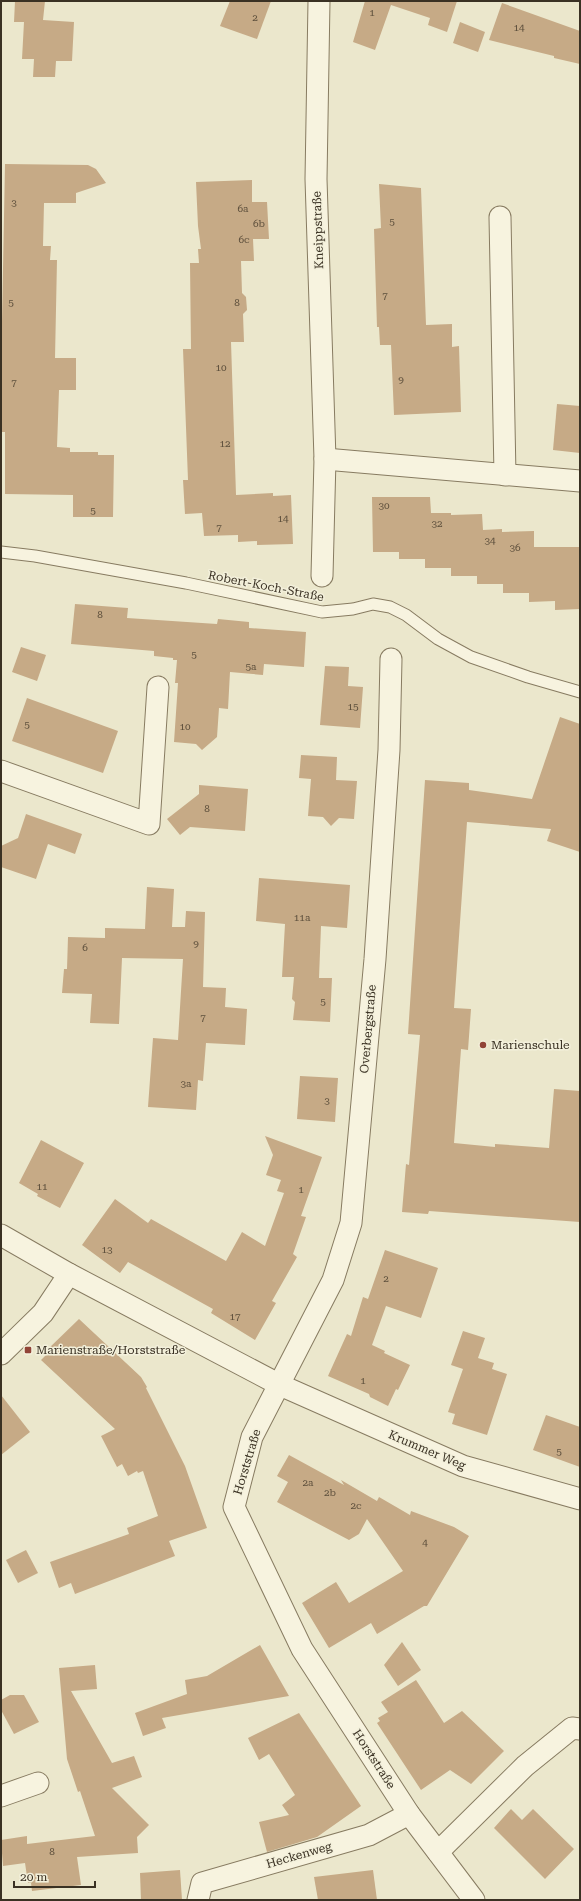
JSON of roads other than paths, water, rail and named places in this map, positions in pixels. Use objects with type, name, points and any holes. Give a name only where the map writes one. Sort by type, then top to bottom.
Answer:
[{"type":"street","name":"Kneippstraße","points":[[319,1],[316,179],[325,459],[322,576]]},
{"type":"street","points":[[500,217],[505,474]]},
{"type":"street","points":[[325,459],[580,481]]},
{"type":"street","name":"Overbergstraße","points":[[280,1384],[333,1280],[351,1222],[376,951],[389,750],[391,658]]},
{"type":"street","points":[[1,771],[149,824],[158,687]]},
{"type":"street","points":[[1,1235],[69,1274],[280,1384]]},
{"type":"street","points":[[1,1354],[43,1313],[69,1274]]},
{"type":"street","name":"Krummer Weg","points":[[280,1384],[463,1466],[580,1499]]},
{"type":"street","name":"Horststraße","points":[[280,1384],[252,1437],[234,1507],[302,1649],[409,1814],[474,1900]]},
{"type":"street","points":[[438,1852],[525,1766],[572,1728],[580,1730]]},
{"type":"street","points":[[1,1796],[38,1783]]},
{"type":"street","name":"Heckenweg","points":[[198,1900],[202,1884],[369,1835],[409,1814]]},
{"type":"lane","name":"Robert-Koch-Straße","points":[[1,552],[35,556],[186,583],[322,612],[353,609],[372,604],[390,607],[406,615],[438,639],[471,657],[528,677],[580,692]]},
{"type":"place","name":"Marienschule","points":[[483,1045]]},
{"type":"place","name":"Marienstraße/Horststraße","points":[[28,1350]]}]
